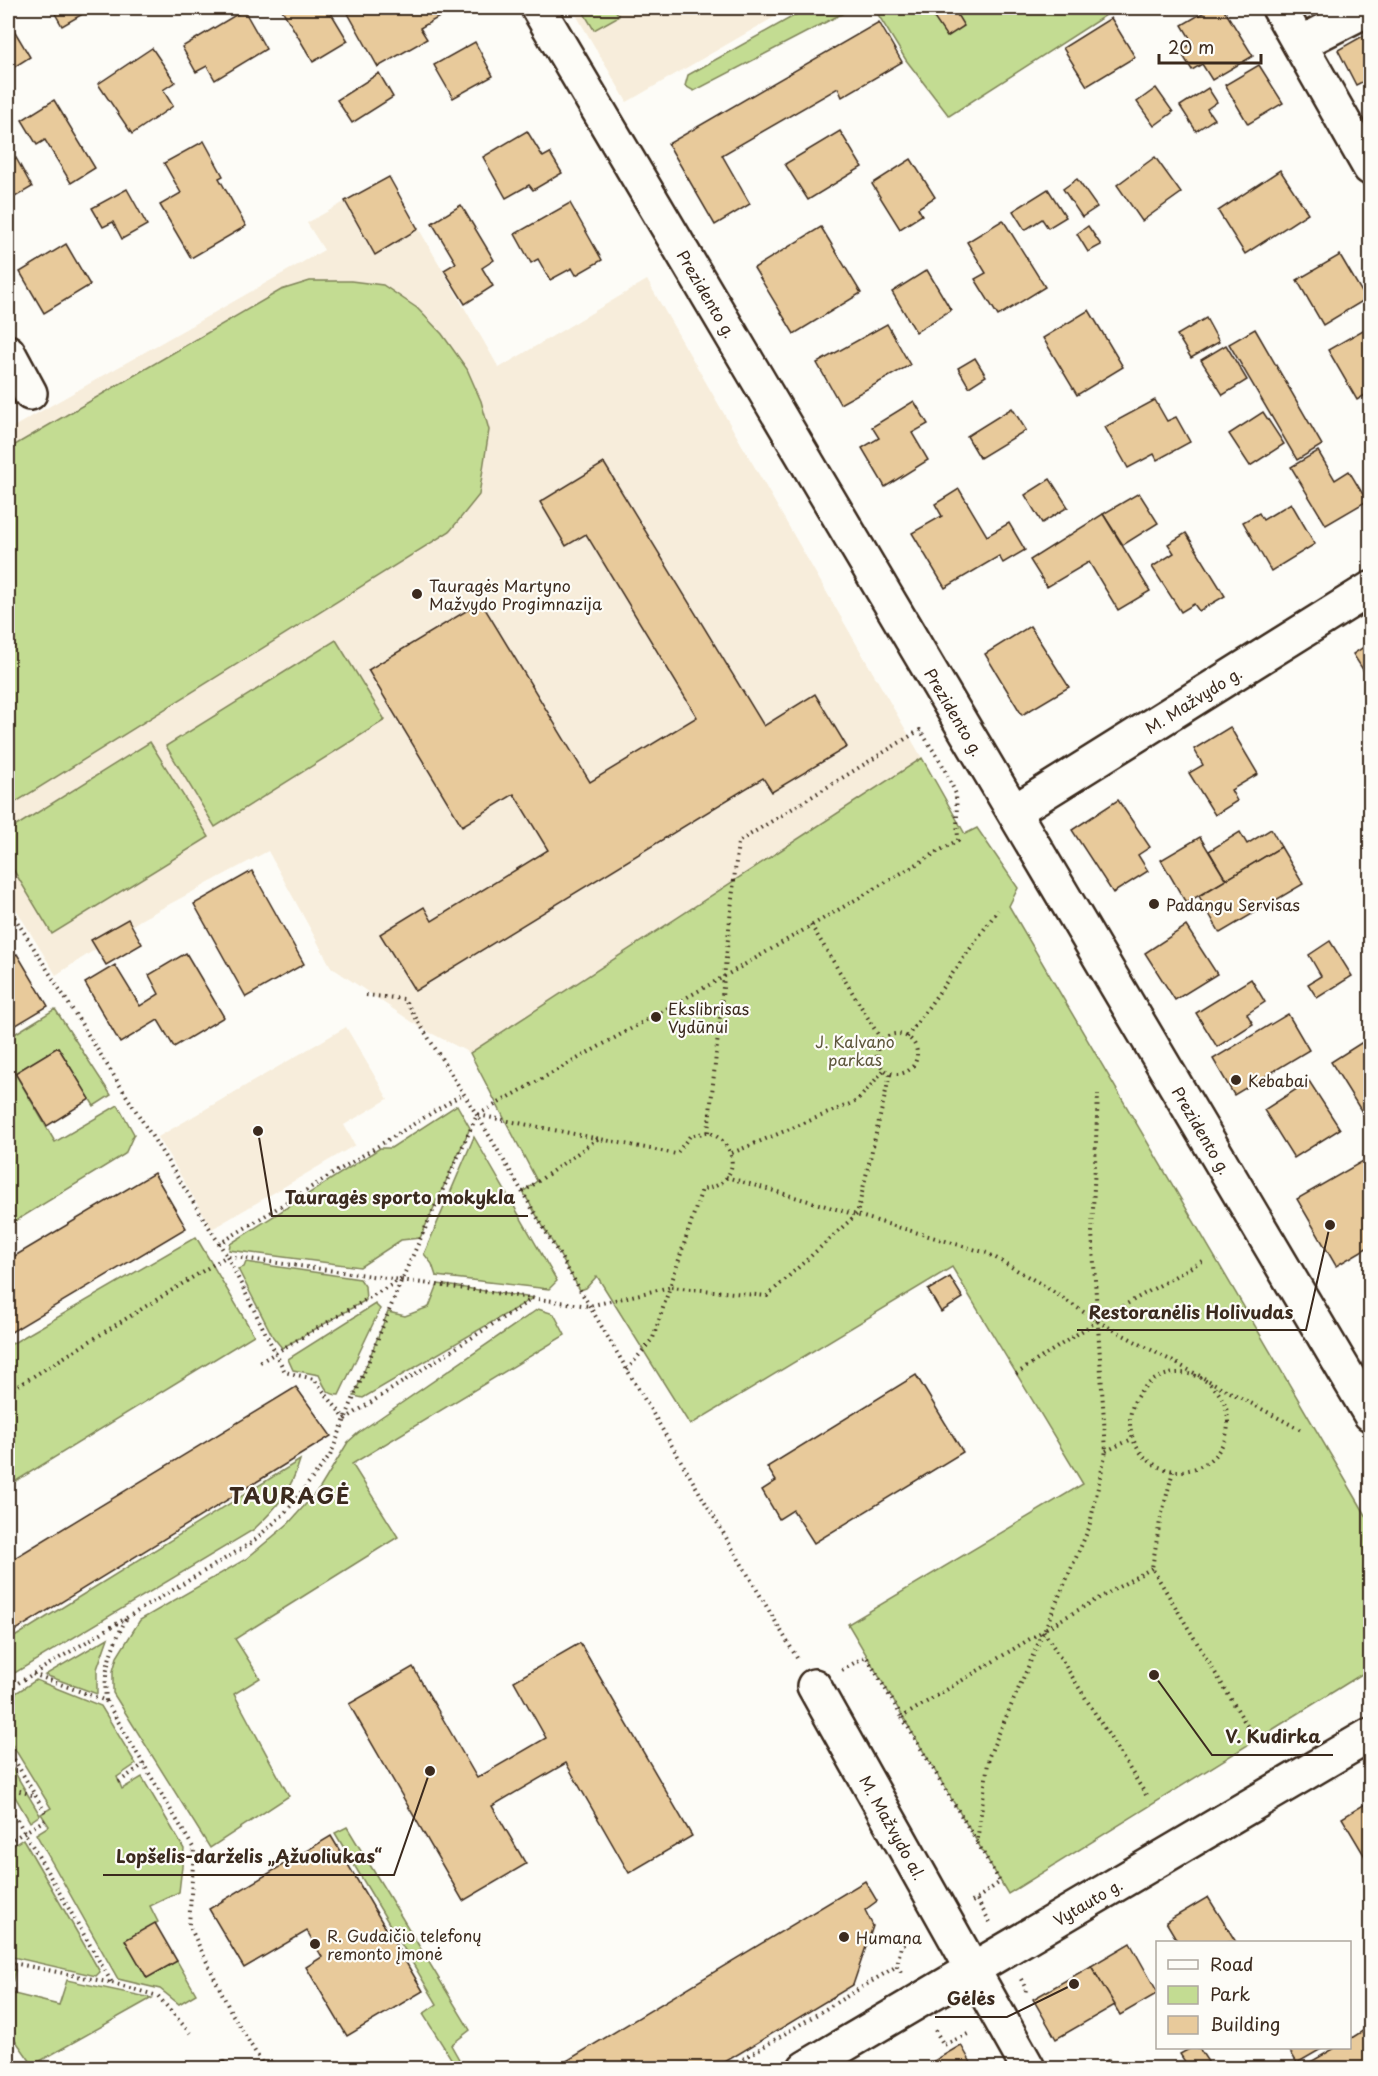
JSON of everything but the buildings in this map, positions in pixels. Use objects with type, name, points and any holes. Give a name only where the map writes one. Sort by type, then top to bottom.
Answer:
[{"type":"street","name":"Prezidento g.","points":[[538,8],[1016,811],[1371,1414]]},
{"type":"street","points":[[1279,8],[1371,168]]},
{"type":"street","points":[[1301,43],[1371,8]]},
{"type":"street","points":[[8,352],[30,393]]},
{"type":"street","name":"M. Mažvydo g.","points":[[1016,811],[1371,589]]},
{"type":"street","name":"M. Mažvydo al.","points":[[814,1686],[1028,2068]]},
{"type":"street","name":"Vytauto g.","points":[[805,2068],[971,1968],[1371,1736]]},
{"type":"path","points":[[8,1689],[251,1543],[284,1514],[330,1456],[402,1279],[477,1115],[725,976],[958,840],[956,794],[942,764],[920,730],[738,842],[725,976],[708,1132]]},
{"type":"path","points":[[942,764],[975,744]]},
{"type":"path","points":[[8,907],[219,1244],[285,1372],[314,1379],[345,1419]]},
{"type":"path","points":[[907,1037],[998,910]]},
{"type":"path","points":[[811,925],[882,1041]]},
{"type":"path","points":[[366,995],[404,999],[464,1093],[814,1686],[866,1656],[1000,1882],[945,1919]]},
{"type":"path","points":[[893,1035],[907,1037],[916,1047],[913,1067],[903,1074],[890,1074],[884,1070],[877,1053],[882,1041],[893,1035]]},
{"type":"path","points":[[732,1153],[857,1101],[884,1070]]},
{"type":"path","points":[[8,1392],[226,1256],[589,1306],[670,1287],[767,1296],[857,1214],[890,1074]]},
{"type":"path","points":[[219,1244],[464,1093]]},
{"type":"path","points":[[977,1842],[989,1756],[1089,1528],[1106,1451],[1092,1233],[1098,1094]]},
{"type":"path","points":[[477,1115],[676,1154],[690,1136],[708,1132],[718,1136],[732,1153],[731,1169],[726,1178],[710,1188],[702,1189],[653,1338],[627,1370]]},
{"type":"path","points":[[523,1192],[600,1138]]},
{"type":"path","points":[[726,1178],[987,1253],[1097,1320],[1301,1430]]},
{"type":"path","points":[[1016,1374],[1097,1320],[1202,1261]]},
{"type":"path","points":[[260,1362],[402,1279]]},
{"type":"path","points":[[345,1419],[533,1298]]},
{"type":"path","points":[[1175,1373],[1203,1379],[1222,1397],[1227,1409],[1227,1435],[1214,1457],[1204,1465],[1192,1470],[1173,1471],[1155,1466],[1144,1458],[1132,1439],[1129,1421],[1138,1394],[1148,1383],[1161,1376],[1175,1373]]},
{"type":"path","points":[[1106,1451],[1132,1439]]},
{"type":"path","points":[[1173,1471],[1160,1521],[1152,1568],[1249,1729]]},
{"type":"path","points":[[902,1717],[1043,1630],[1152,1568]]},
{"type":"path","points":[[127,1617],[111,1648],[104,1677],[106,1701],[194,1849],[189,1925],[231,2012],[265,2068]]},
{"type":"path","points":[[1043,1630],[1146,1795]]},
{"type":"path","points":[[32,1674],[106,1701]]},
{"type":"path","points":[[8,1749],[45,1812]]},
{"type":"path","points":[[119,1782],[144,1764]]},
{"type":"path","points":[[8,1786],[36,1796]]},
{"type":"path","points":[[8,1804],[112,1983]]},
{"type":"path","points":[[8,1842],[45,1820]]},
{"type":"path","points":[[8,1962],[112,1983],[158,1996],[190,2033]]},
{"type":"path","points":[[728,2068],[858,1992],[897,1965]]},
{"type":"shaded area","points":[[572,8],[790,8],[627,102]]},
{"type":"shaded area","name":"Tauragės Martyno Mažvydo Progimnazija","points":[[389,177],[499,368],[647,280],[922,758],[470,1053],[421,1028],[331,967],[268,851],[142,919],[56,975],[8,896],[8,430],[324,250],[307,223]]},
{"type":"shaded area","points":[[346,1027],[388,1099],[344,1125],[355,1145],[212,1229],[158,1137]]},
{"type":"green space","points":[[581,8],[614,8],[619,16],[594,30]]},
{"type":"green space","points":[[808,8],[853,8],[694,91],[685,86],[688,75]]},
{"type":"green space","points":[[874,8],[1117,8],[949,116],[906,60]]},
{"type":"green space","points":[[310,281],[351,281],[383,285],[417,308],[442,334],[467,369],[481,401],[489,430],[479,495],[450,531],[8,807],[8,449],[281,290]]},
{"type":"green space","points":[[336,640],[385,720],[215,827],[166,746]]},
{"type":"green space","points":[[150,742],[209,837],[52,934],[8,861],[8,831]]},
{"type":"green space","name":"J. Kalvano parkas","points":[[922,758],[965,834],[977,828],[1018,888],[1009,906],[1370,1522],[1370,1669],[1008,1894],[848,1624],[1083,1484],[952,1267],[690,1425],[597,1276],[586,1288],[580,1290],[523,1192],[537,1181],[470,1053]]},
{"type":"green space","points":[[55,1009],[111,1095],[94,1106],[58,1047],[15,1073],[55,1142],[118,1105],[134,1134],[125,1154],[14,1222],[8,1209],[8,1038]]},
{"type":"green space","points":[[457,1105],[470,1128],[420,1238],[401,1240],[360,1267],[229,1250],[230,1244],[380,1148],[391,1148]]},
{"type":"green space","points":[[474,1137],[557,1281],[549,1289],[436,1276],[432,1264],[424,1254]]},
{"type":"green space","points":[[196,1237],[254,1335],[8,1486],[8,1346]]},
{"type":"green space","points":[[246,1262],[360,1279],[365,1286],[366,1300],[282,1348],[273,1337],[238,1269],[244,1267]]},
{"type":"green space","points":[[438,1284],[533,1298],[363,1398],[354,1396],[388,1312],[405,1316],[429,1307]]},
{"type":"green space","points":[[375,1304],[380,1309],[339,1395],[328,1391],[319,1375],[293,1370],[288,1359]]},
{"type":"green space","points":[[538,1309],[554,1314],[565,1335],[352,1464],[398,1537],[235,1639],[260,1678],[234,1694],[289,1796],[210,1848],[113,1693],[113,1671],[117,1657],[140,1620],[246,1559],[289,1523],[320,1488],[348,1442],[358,1433]]},
{"type":"green space","points":[[300,1460],[282,1499],[253,1530],[8,1677],[8,1641]]},
{"type":"green space","points":[[108,1638],[97,1669],[97,1694],[45,1675]]},
{"type":"green space","points":[[36,1680],[101,1706],[136,1764],[117,1777],[122,1789],[142,1777],[184,1849],[179,1892],[150,1906],[158,1922],[126,1941],[147,1978],[177,1961],[196,1994],[179,2004],[160,1989],[118,1979],[36,1834],[49,1826],[41,1814],[51,1808],[8,1738],[8,1698]]},
{"type":"green space","points":[[8,1761],[40,1815],[30,1822],[8,1785]]},
{"type":"green space","points":[[347,1827],[470,2030],[451,2045],[460,2061],[457,2068],[423,2014],[437,2004],[335,1833]]},
{"type":"green space","points":[[23,1839],[100,1972],[96,1976],[8,1956],[8,1849]]},
{"type":"green space","points":[[8,1968],[15,1970],[10,1993],[59,2005],[67,1980],[152,1998],[33,2065],[8,2030]]},
{"type":"place","name":"Tauragės Martyno Mažvydo Progimnazija","points":[[417,594]]},
{"type":"place","name":"Padangu Servisas","points":[[1154,904]]},
{"type":"place","name":"Ekslibrisas Vydūnui","points":[[656,1017]]},
{"type":"place","name":"Kebabai","points":[[1236,1080]]},
{"type":"place","name":"Tauragės sporto mokykla","points":[[258,1131]]},
{"type":"place","name":"Restoranėlis Holivudas","points":[[1330,1225]]},
{"type":"place","name":"V. Kudirka","points":[[1154,1675]]},
{"type":"place","name":"Lopšelis-darželis „Ąžuoliukas“","points":[[430,1771]]},
{"type":"place","name":"Humana","points":[[844,1937]]},
{"type":"place","name":"R. Gudaičio telefonų remonto įmonė","points":[[315,1944]]},
{"type":"place","name":"Gėlės","points":[[1074,1984]]},
{"type":"district","name":"TAURAGĖ","points":[[290,1494]]}]
